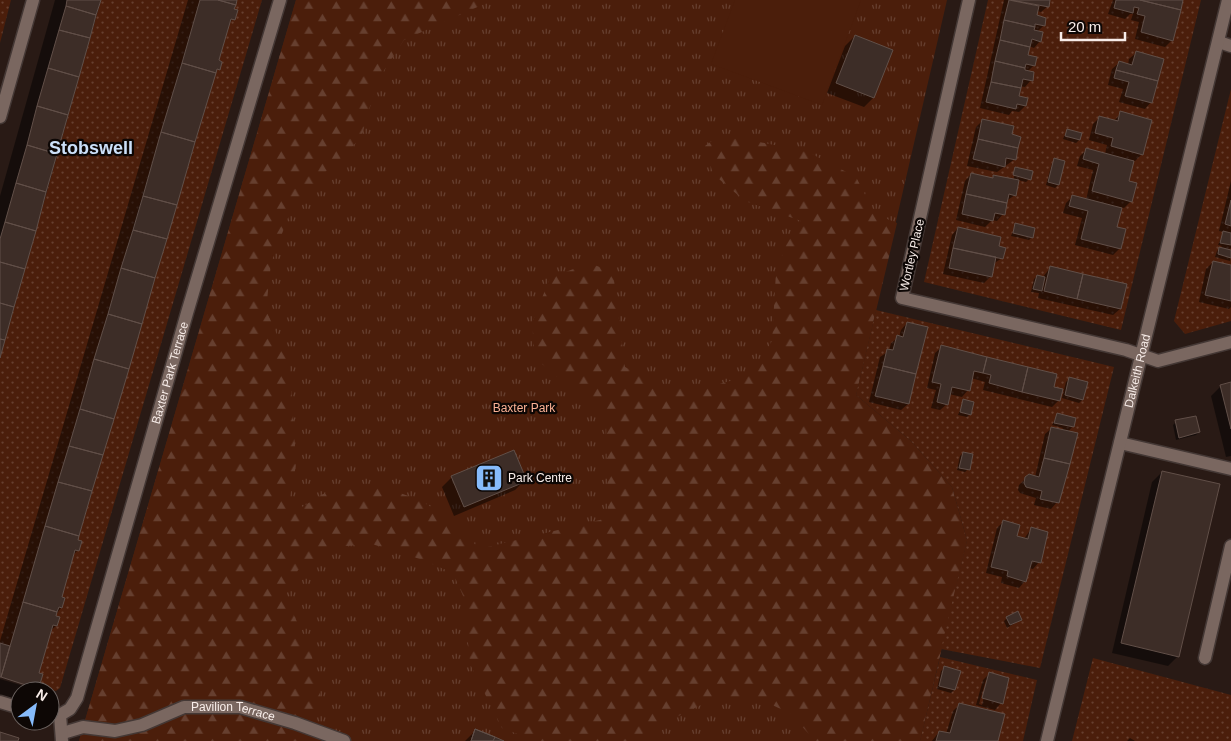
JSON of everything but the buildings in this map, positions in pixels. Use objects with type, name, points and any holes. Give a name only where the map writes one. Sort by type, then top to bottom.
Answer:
[{"type":"street","points":[[0,116],[32,0]]},
{"type":"street","name":"Baxter Park Terrace","points":[[60,713],[70,709],[77,698],[187,313],[280,0]]},
{"type":"street","name":"Wortley Place","points":[[969,0],[902,298],[1142,356]]},
{"type":"street","name":"Dalkeith Road","points":[[1047,741],[1142,356],[1225,44],[1228,0]]},
{"type":"street","points":[[1142,356],[1158,361],[1231,342]]},
{"type":"street","points":[[1120,443],[1231,469]]},
{"type":"street","points":[[1205,658],[1227,582],[1231,546]]},
{"type":"street","name":"Pavilion Terrace","points":[[62,737],[83,727],[115,731],[142,725],[184,708],[240,707],[295,723],[344,741]]},
{"type":"green space","points":[[0,0],[11,0],[0,43]]},
{"type":"green space","points":[[101,0],[200,0],[10,646],[0,643],[0,358]]},
{"type":"green space","points":[[237,0],[262,0],[60,688],[60,681],[41,681],[43,674],[39,673],[53,625],[57,626],[60,617],[56,616],[59,607],[62,608],[65,598],[62,597],[75,550],[79,550],[82,541],[78,540],[79,536],[217,69],[220,70],[222,62],[219,60],[231,19],[237,10],[234,9]]},
{"type":"green space","name":"Baxter Park","points":[[296,0],[947,0],[856,395],[967,540],[920,741],[79,741]]},
{"type":"green space","points":[[296,0],[493,0],[404,40],[377,81],[362,135],[349,151],[322,175],[289,215],[271,263],[266,310],[290,364],[296,465],[286,517],[323,494],[377,485],[420,500],[458,524],[479,549],[608,518],[606,418],[535,358],[532,323],[550,278],[589,263],[613,272],[625,367],[665,387],[703,389],[750,375],[772,341],[776,272],[786,245],[801,221],[745,201],[713,174],[705,146],[721,134],[808,152],[856,177],[875,214],[897,223],[856,395],[911,441],[952,487],[967,540],[920,741],[815,741],[791,714],[756,697],[713,699],[628,741],[535,741],[502,728],[470,664],[464,598],[453,573],[423,560],[372,544],[334,547],[298,570],[285,596],[311,652],[321,698],[303,741],[79,741]]},
{"type":"green space","points":[[735,0],[861,0],[822,105],[711,64]]},
{"type":"green space","points":[[988,0],[1201,0],[1121,330],[924,282]]},
{"type":"green space","points":[[1231,89],[1231,321],[1185,334],[1174,321]]},
{"type":"green space","points":[[876,310],[1114,367],[1040,668],[941,649],[967,540],[952,487],[911,441],[856,395]]},
{"type":"green space","points":[[940,657],[1037,680],[1023,741],[920,741]]},
{"type":"green space","points":[[1093,658],[1231,695],[1231,741],[1072,741]]},
{"type":"place","name":"Park Centre","points":[[489,478]]},
{"type":"district","name":"Stobswell","points":[[91,148]]}]
